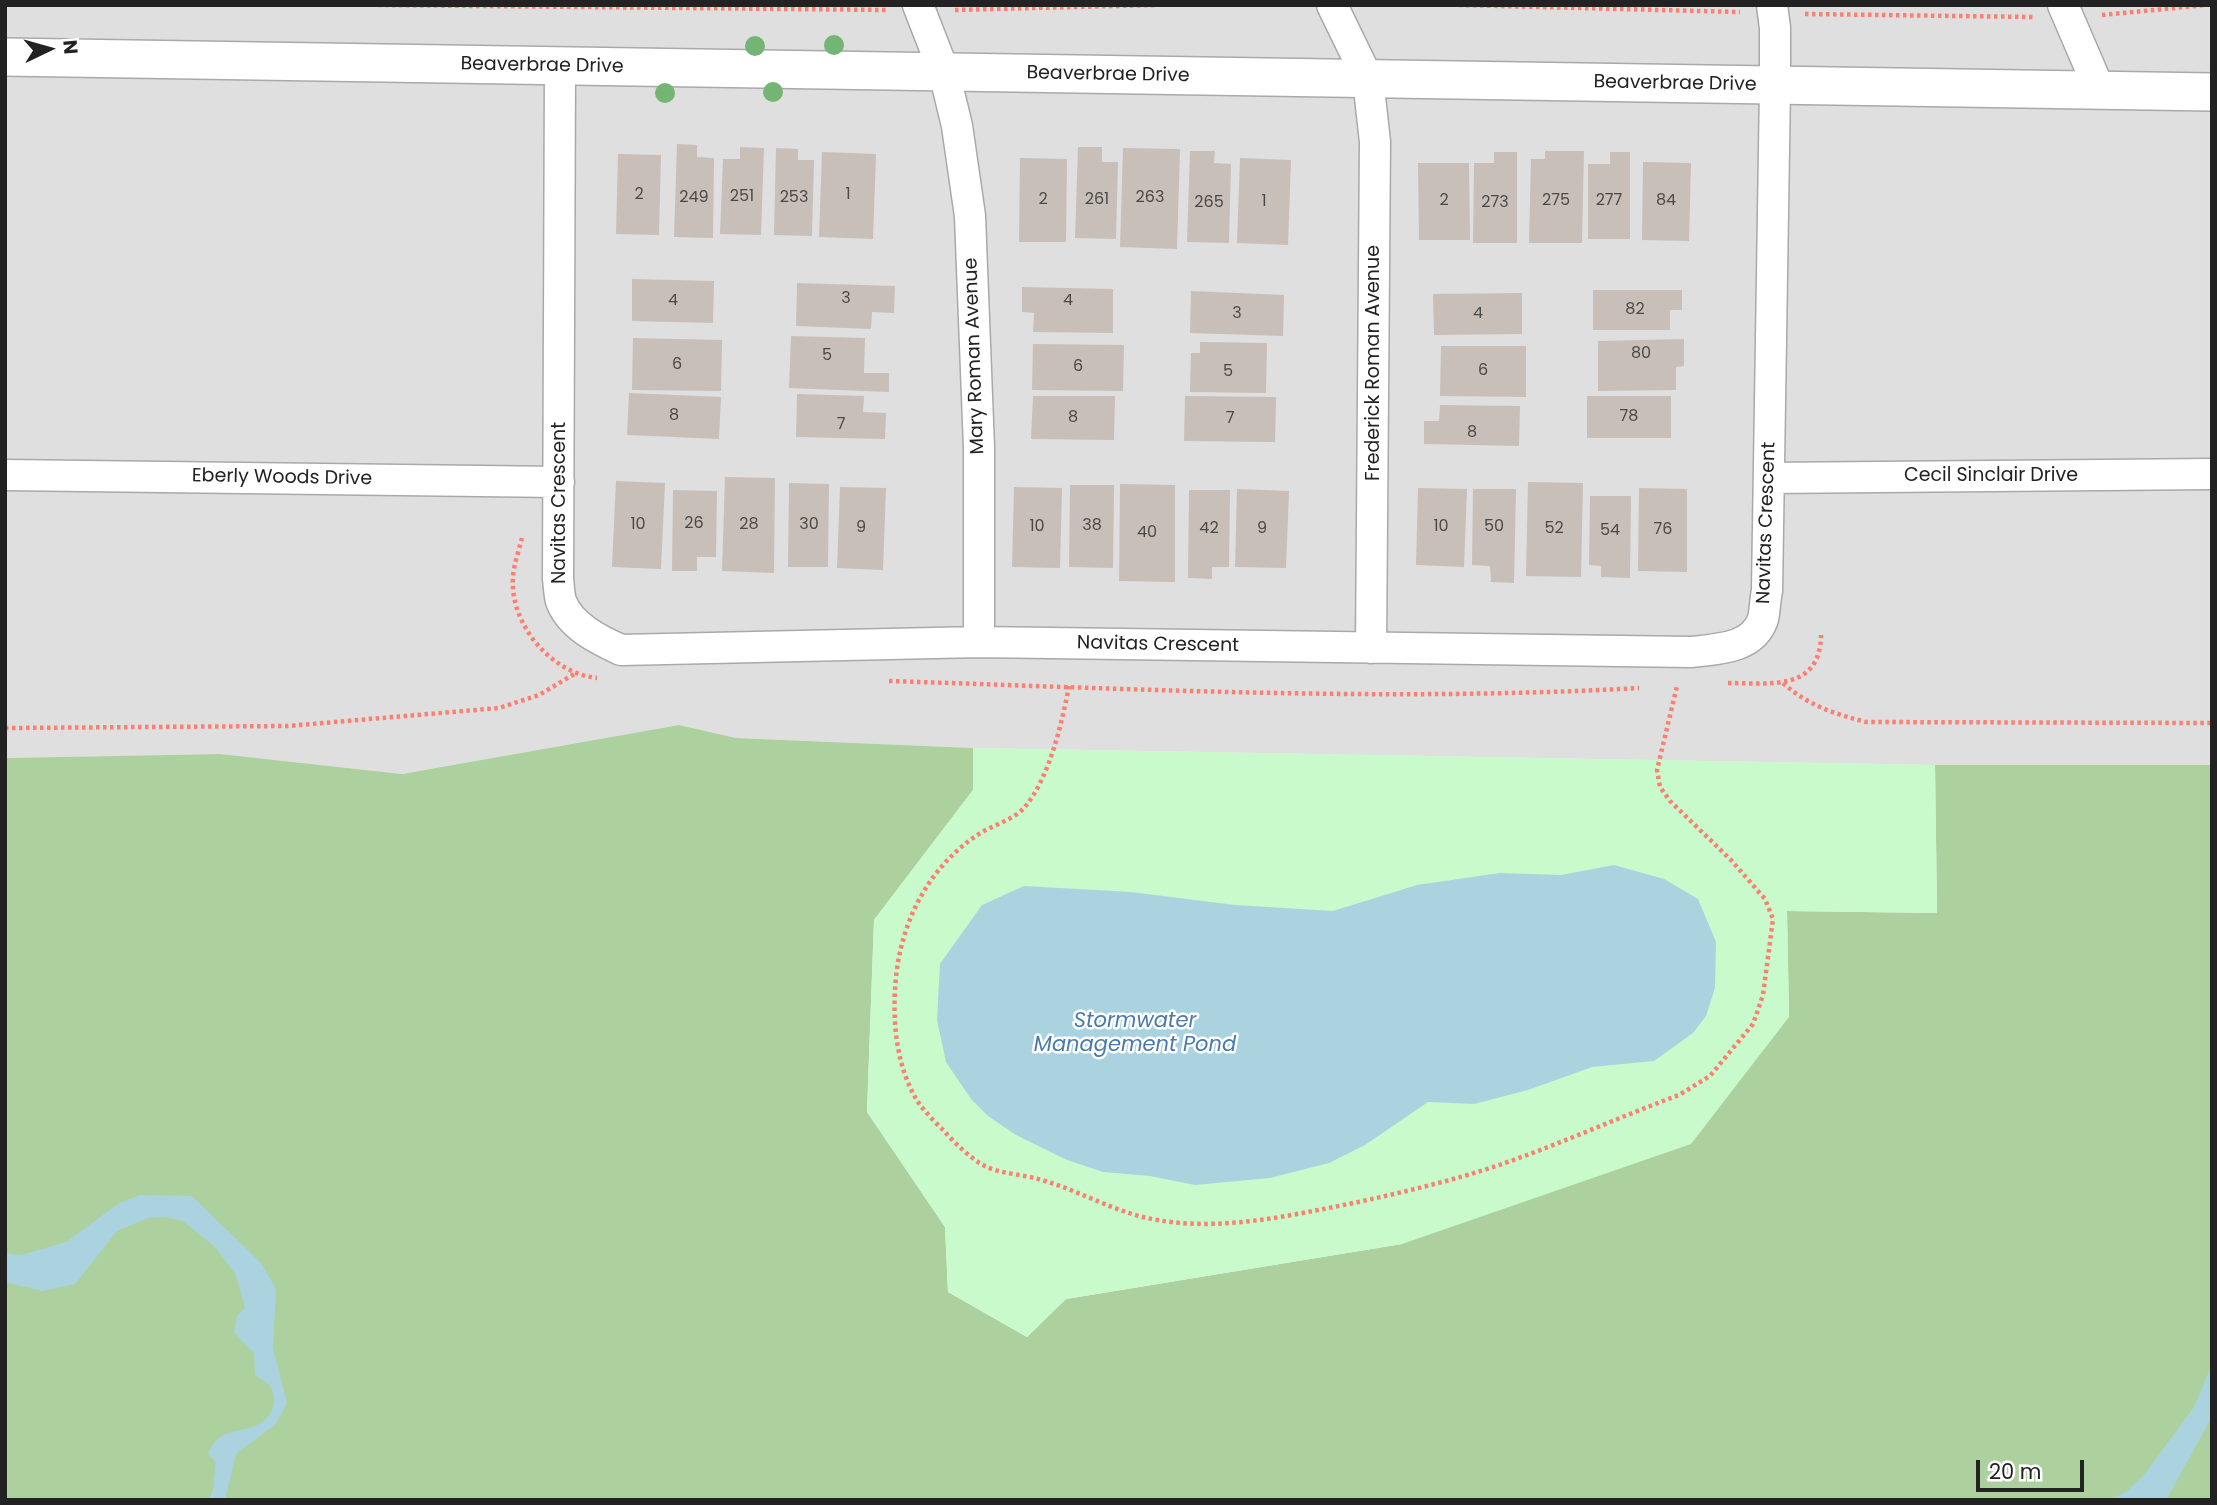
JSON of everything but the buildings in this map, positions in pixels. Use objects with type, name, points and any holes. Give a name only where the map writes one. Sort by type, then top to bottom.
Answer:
[{"type":"street","name":"Frederick Roman Avenue","points":[[1332,5],[1368,79],[1375,142],[1371,648]]},
{"type":"street","name":"Mary Roman Avenue","points":[[919,8],[944,72],[960,139],[970,216],[979,447],[979,642]]},
{"type":"street","name":"Navitas Crescent","points":[[560,66],[558,579],[562,603],[574,620],[594,638],[621,650],[979,642],[1691,652],[1736,645],[1749,638],[1763,618],[1767,591],[1775,86],[1775,28],[1772,9]]},
{"type":"street","points":[[2065,11],[2100,91]]},
{"type":"street","name":"Beaverbrae Drive","points":[[5,57],[2212,92]]},
{"type":"street","name":"Cecil Sinclair Drive","points":[[1769,478],[2212,474]]},
{"type":"street","name":"Eberly Woods Drive","points":[[5,475],[559,482]]},
{"type":"path","points":[[378,5],[919,8],[1157,5]]},
{"type":"path","points":[[1459,5],[2065,11],[2206,5]]},
{"type":"path","points":[[5,728],[288,726],[499,708],[539,695],[576,673]]},
{"type":"path","points":[[1783,682],[1796,695],[1830,713],[1866,722],[2212,723]]},
{"type":"path","points":[[1069,686],[1049,762],[1023,809],[962,845],[930,880],[910,916],[898,963],[895,996],[899,1052],[906,1077],[918,1102],[956,1144],[984,1166],[1038,1178],[1155,1220],[1191,1224],[1259,1221],[1298,1214],[1380,1198],[1474,1173],[1679,1095],[1710,1076],[1753,1024],[1763,995],[1773,919],[1765,899],[1757,889],[1670,801],[1660,787],[1657,770],[1677,685]]},
{"type":"shaded area","points":[[5,5],[2212,5],[2212,765],[1935,765],[973,748],[736,738],[679,725],[402,774],[220,754],[5,758]]},
{"type":"green space","points":[[679,725],[736,738],[973,748],[973,790],[874,920],[867,1112],[945,1227],[948,1292],[1027,1337],[1066,1299],[1402,1244],[1789,1017],[1787,911],[1937,913],[1935,765],[2212,765],[2212,1500],[5,1500],[5,758],[220,754],[402,774]]},
{"type":"green space","points":[[973,748],[1935,765],[1937,913],[1787,911],[1789,1017],[1691,1144],[1402,1244],[1066,1299],[1027,1337],[948,1292],[945,1227],[867,1112],[874,920],[973,790]]},
{"type":"water","name":"Stormwater Management Pond","points":[[1614,865],[1664,879],[1698,899],[1716,942],[1715,988],[1706,1016],[1693,1033],[1654,1061],[1592,1067],[1528,1090],[1474,1104],[1428,1102],[1365,1145],[1329,1163],[1270,1178],[1195,1185],[1150,1176],[1103,1172],[1067,1160],[1016,1135],[988,1116],[971,1099],[946,1062],[937,1020],[940,964],[982,905],[1024,886],[1131,892],[1235,905],[1333,911],[1417,885],[1500,873],[1561,875]]},
{"type":"water","points":[[140,1195],[192,1196],[261,1263],[276,1289],[273,1348],[287,1403],[276,1424],[236,1454],[225,1500],[208,1500],[213,1490],[216,1462],[208,1454],[224,1435],[264,1421],[273,1407],[274,1396],[269,1385],[255,1375],[254,1353],[234,1333],[237,1316],[245,1308],[236,1275],[215,1247],[183,1221],[165,1217],[148,1218],[117,1231],[75,1284],[42,1291],[5,1282],[5,1253],[21,1255],[66,1242],[118,1204]]},
{"type":"water","points":[[2212,1364],[2212,1417],[2167,1498],[2111,1500],[2127,1491],[2143,1476],[2194,1407]]}]
